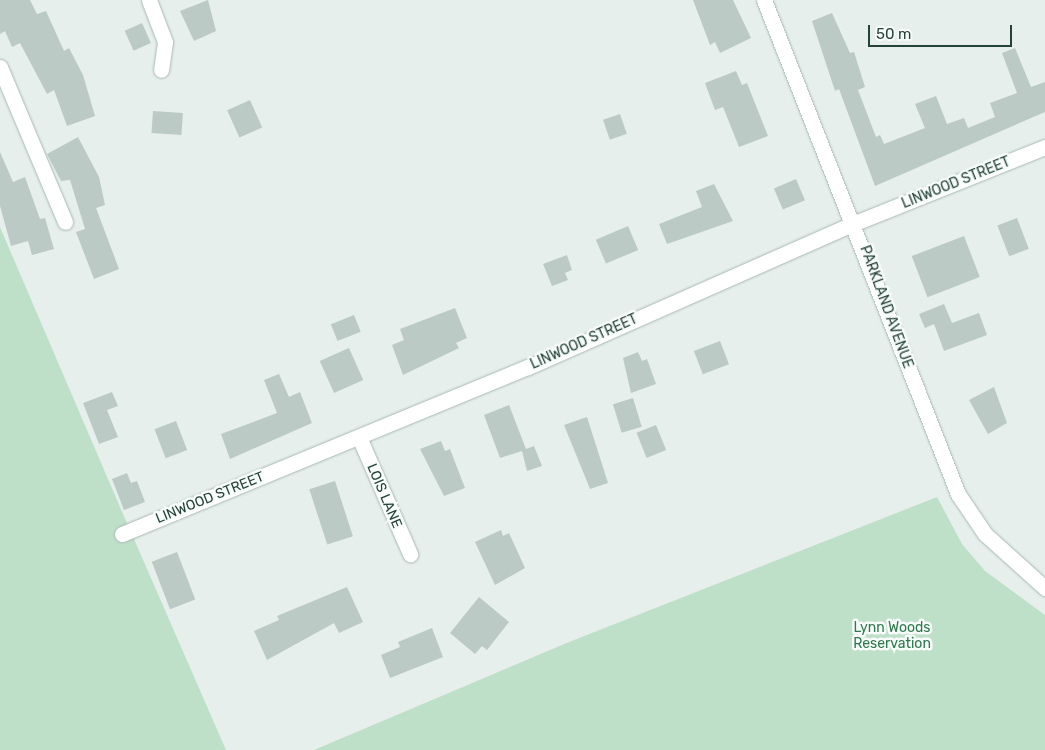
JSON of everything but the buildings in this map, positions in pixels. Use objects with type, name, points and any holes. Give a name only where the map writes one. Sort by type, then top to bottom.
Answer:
[{"type":"street","points":[[149,0],[165,42],[161,70]]},
{"type":"street","name":"PARKLAND AVENUE","points":[[764,0],[855,223],[958,494],[985,534],[1045,588]]},
{"type":"street","points":[[0,67],[65,222]]},
{"type":"street","name":"LINWOOD STREET","points":[[122,534],[359,437],[855,223],[1045,147]]},
{"type":"street","name":"LOIS LANE","points":[[359,437],[410,554]]},
{"type":"green space","points":[[0,227],[120,507],[226,750],[0,750]]},
{"type":"green space","name":"Lynn Woods Reservation","points":[[937,497],[962,544],[985,571],[1045,615],[1045,750],[314,750],[569,642]]}]
